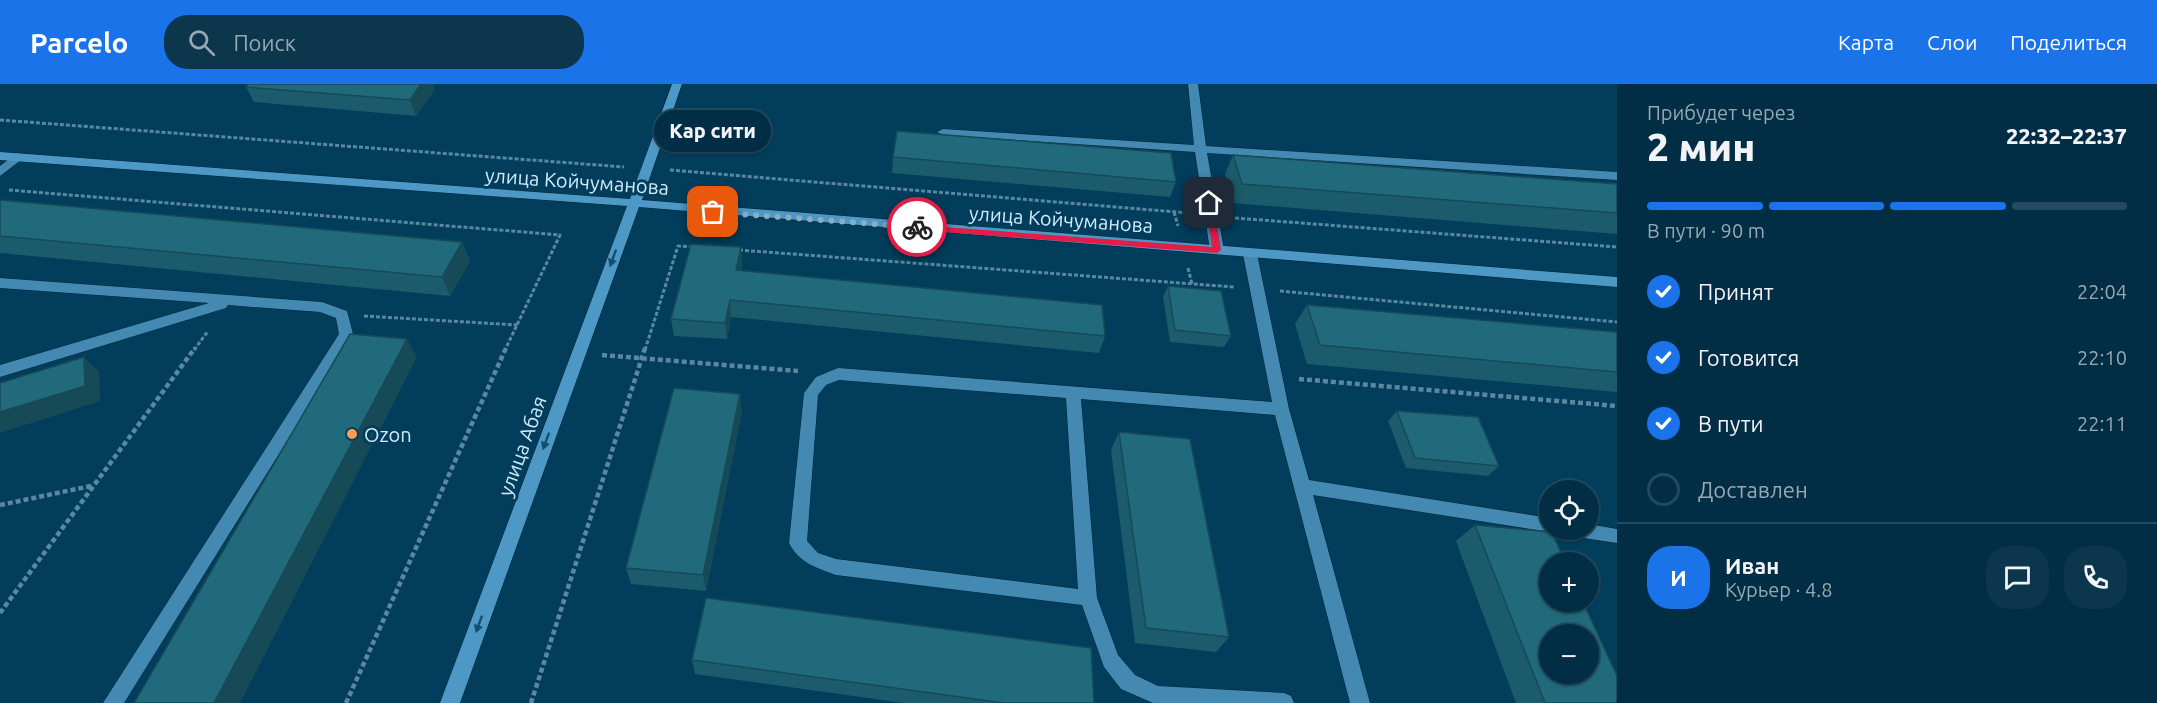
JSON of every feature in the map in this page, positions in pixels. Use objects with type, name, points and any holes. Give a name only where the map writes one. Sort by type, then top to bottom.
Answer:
[{"type":"street","name":"улица Абая","points":[[450,703],[578,352],[649,168],[677,84]]},
{"type":"street","points":[[1193,84],[1200,148],[1217,250]]},
{"type":"street","points":[[943,132],[1617,176]]},
{"type":"street","name":"улица Койчуманова","points":[[0,156],[634,203],[1617,282]]},
{"type":"street","points":[[0,172],[17,158]]},
{"type":"street","points":[[1250,254],[1281,410],[1360,703]]},
{"type":"street","points":[[0,283],[230,302],[322,307],[342,315],[346,334],[113,703]]},
{"type":"street","points":[[0,371],[230,302]]},
{"type":"street","points":[[1088,598],[836,567],[812,558],[798,543],[811,393],[821,381],[838,374],[1281,410]]},
{"type":"street","points":[[1073,392],[1088,598],[1111,662],[1128,682],[1157,695],[1284,703]]},
{"type":"street","points":[[1303,486],[1539,523]]},
{"type":"street","points":[[1599,533],[1617,536]]},
{"type":"path","points":[[0,120],[649,168],[1322,226],[1617,247]]},
{"type":"path","points":[[0,190],[560,235],[346,703]]},
{"type":"path","points":[[531,703],[678,246],[702,248]]},
{"type":"path","points":[[738,250],[1257,290],[1617,321]]},
{"type":"path","points":[[0,613],[91,486],[230,302]]},
{"type":"path","points":[[342,315],[517,325]]},
{"type":"path","points":[[578,352],[838,374]]},
{"type":"path","points":[[1275,377],[1617,406]]},
{"type":"path","points":[[0,506],[91,486]]},
{"type":"building","points":[[248,84],[421,84],[410,100],[246,87]]},
{"type":"building","points":[[897,131],[1171,153],[1176,182],[893,157]]},
{"type":"building","points":[[1233,155],[1617,184],[1617,213],[1242,184]]},
{"type":"building","points":[[0,200],[462,242],[442,277],[0,236]]},
{"type":"building","points":[[691,244],[741,247],[736,270],[1102,305],[1105,336],[730,300],[725,323],[671,319]]},
{"type":"building","points":[[1168,286],[1221,291],[1231,336],[1175,330]]},
{"type":"building","points":[[1307,305],[1617,332],[1617,372],[1320,345]]},
{"type":"building","points":[[350,334],[407,339],[214,703],[134,703]]},
{"type":"building","points":[[84,357],[85,386],[0,412],[0,383]]},
{"type":"building","points":[[674,388],[740,394],[703,575],[626,568]]},
{"type":"building","points":[[1397,411],[1478,417],[1499,466],[1415,458]]},
{"type":"building","points":[[1119,432],[1190,439],[1229,637],[1146,628]]},
{"type":"building","points":[[1475,525],[1539,531],[1539,540],[1555,540],[1561,552],[1539,552],[1539,612],[1588,612],[1593,624],[1539,624],[1539,684],[1599,684],[1599,637],[1617,676],[1617,703],[1545,703]]},
{"type":"building","points":[[706,598],[1091,648],[1094,703],[1004,703],[692,660]]},
{"type":"way so far","points":[[713,212],[917,227]]},
{"type":"place","name":"Кар сити","points":[[713,212]]},
{"type":"place","name":"Ozon","points":[[352,434]]},
{"type":"route","points":[[917,227],[1217,250],[1209,203]]}]
